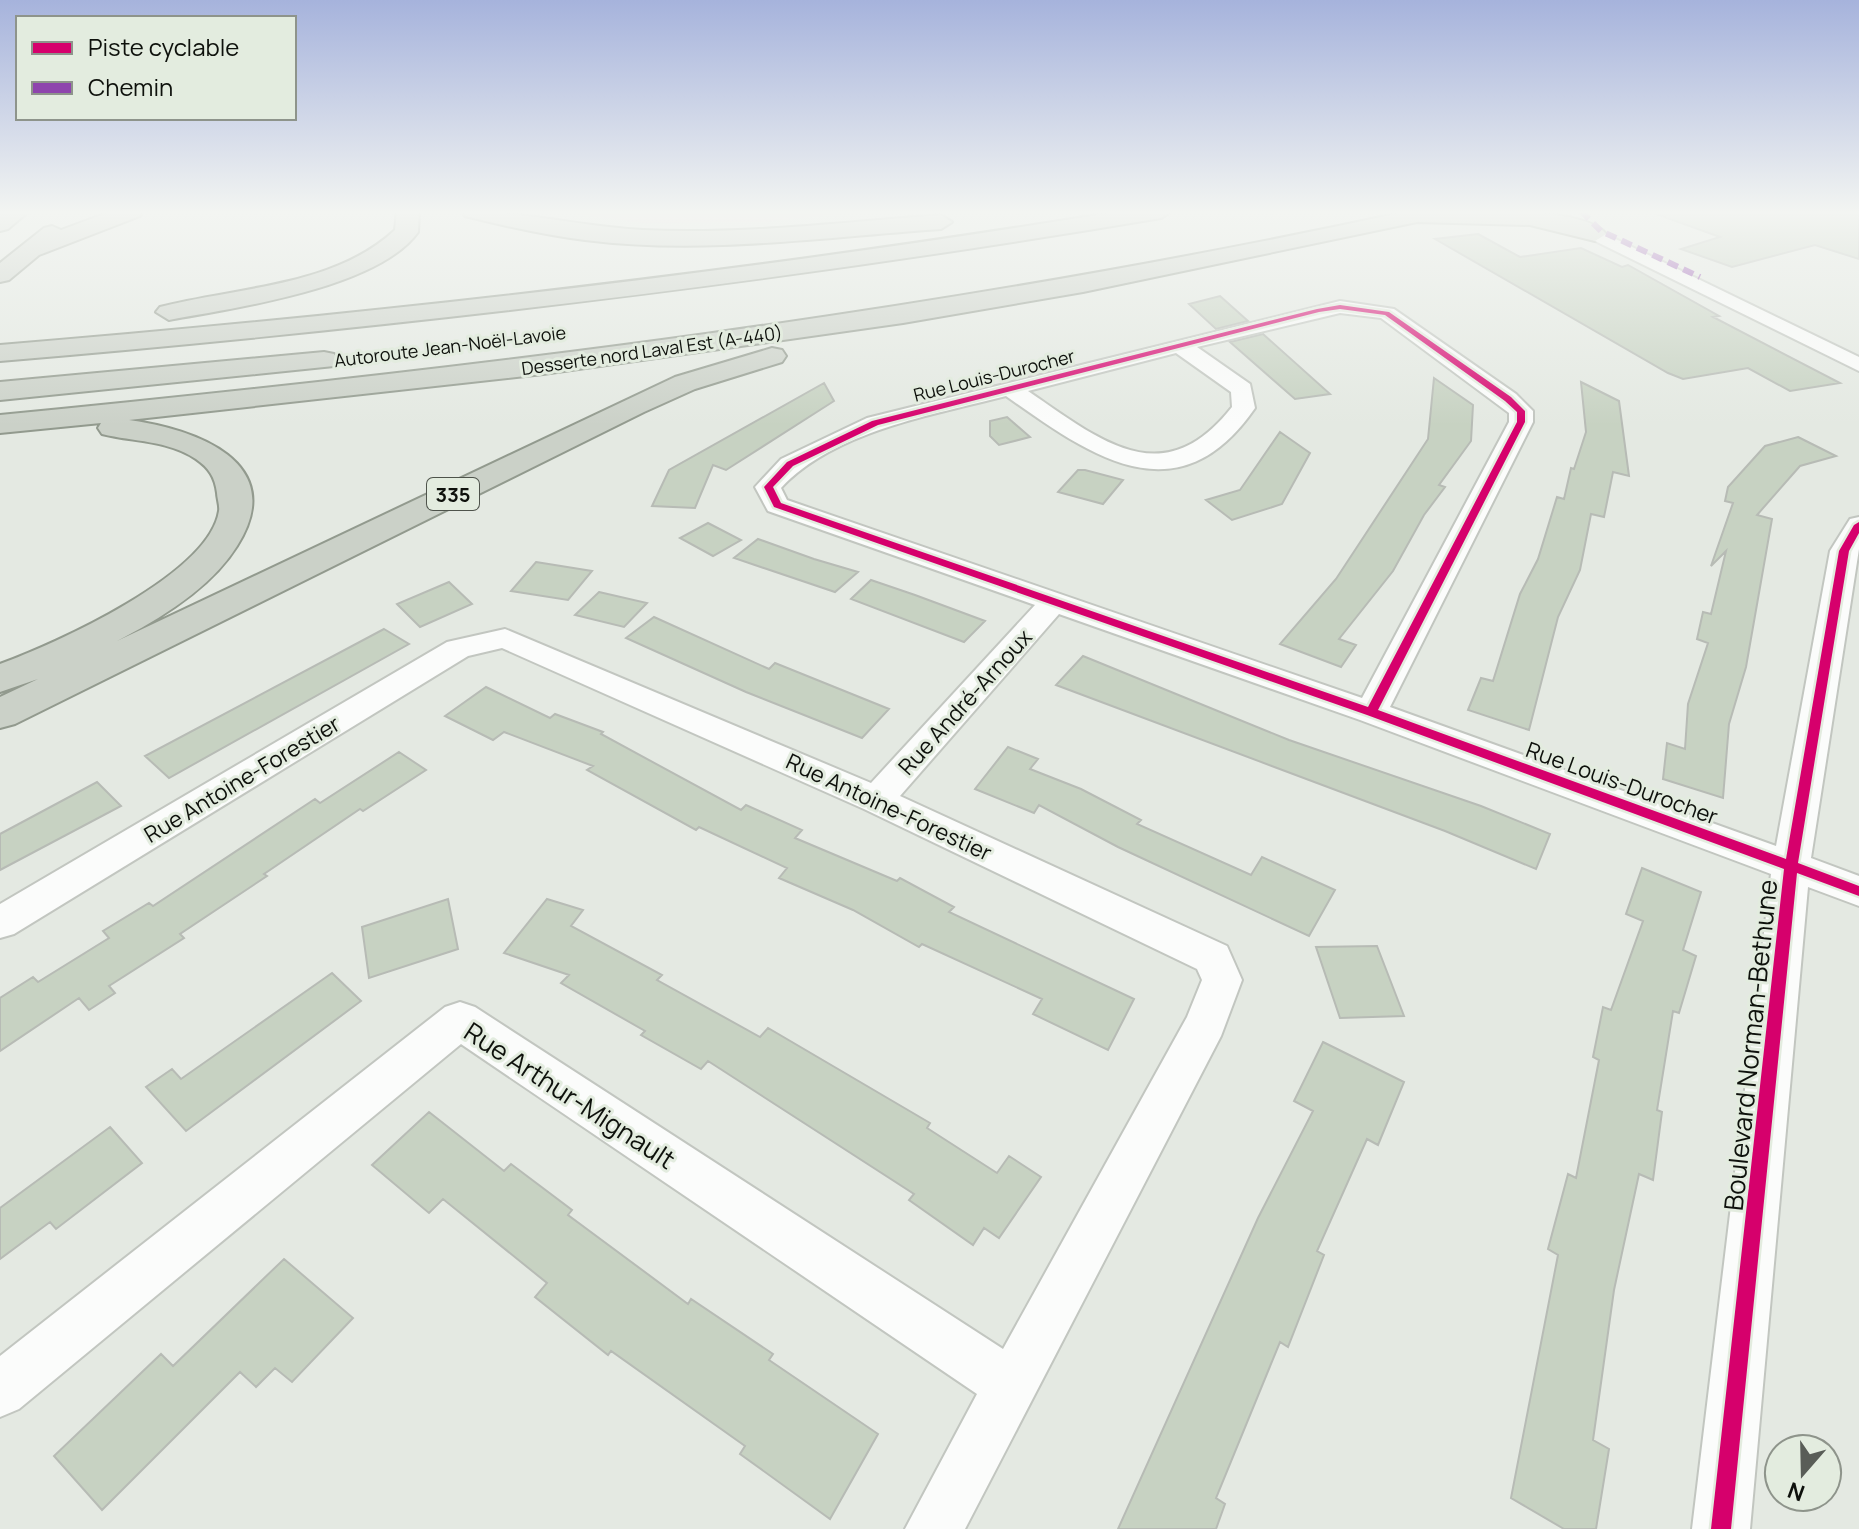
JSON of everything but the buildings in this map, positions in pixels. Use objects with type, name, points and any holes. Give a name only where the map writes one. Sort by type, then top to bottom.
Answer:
[{"type":"highway","points":[[169,312],[309,282]]},
{"type":"highway","name":"Autoroute Jean-Noël-Lavoie","points":[[0,353],[370,320],[689,282]]},
{"type":"highway","name":"Desserte nord Laval Est (A-440)","points":[[0,424],[578,360],[1089,282]]},
{"type":"highway","name":"335","points":[[0,714],[685,383],[778,355],[923,324],[1086,283]]},
{"type":"highway","points":[[138,315],[338,297]]},
{"type":"highway","name":"Autoroute Jean-Noël-Lavoie","points":[[0,391],[344,358]]},
{"type":"highway","points":[[0,679],[93,640],[178,586],[215,551],[226,535],[236,505],[233,482],[227,472],[209,453],[195,446],[143,431],[39,420]]},
{"type":"street","points":[[1692,282],[1859,365]]},
{"type":"street","name":"Rue Louis-Durocher","points":[[1371,712],[1521,422],[1521,411],[1387,313],[1363,309],[1319,310],[875,423],[790,464],[768,487],[777,505],[1371,712],[1859,891]]},
{"type":"street","name":"Rue Louis-Durocher","points":[[1010,389],[1082,439],[1140,461],[1176,463],[1223,435],[1244,408],[1242,389],[1182,347]]},
{"type":"street","name":"Boulevard Norman-Bethune","points":[[1721,1529],[1791,866],[1844,551],[1859,525]]},
{"type":"street","name":"Rue André-Arnoux","points":[[876,800],[1053,603]]},
{"type":"street","name":"Rue Antoine-Forestier","points":[[0,923],[458,649],[505,638],[876,800],[1213,958],[1222,980],[1206,1023],[934,1529]]},
{"type":"street","name":"Rue Arthur-Mignault","points":[[0,1390],[460,1020],[1012,1386]]},
{"type":"cycle path","points":[[1371,712],[1521,422],[1521,411],[1508,399],[1387,313],[1340,307],[1319,310],[875,423],[790,464],[768,487],[777,505],[1371,712],[1859,891]]},
{"type":"cycle path","points":[[1721,1529],[1791,866],[1844,551],[1859,525]]}]
